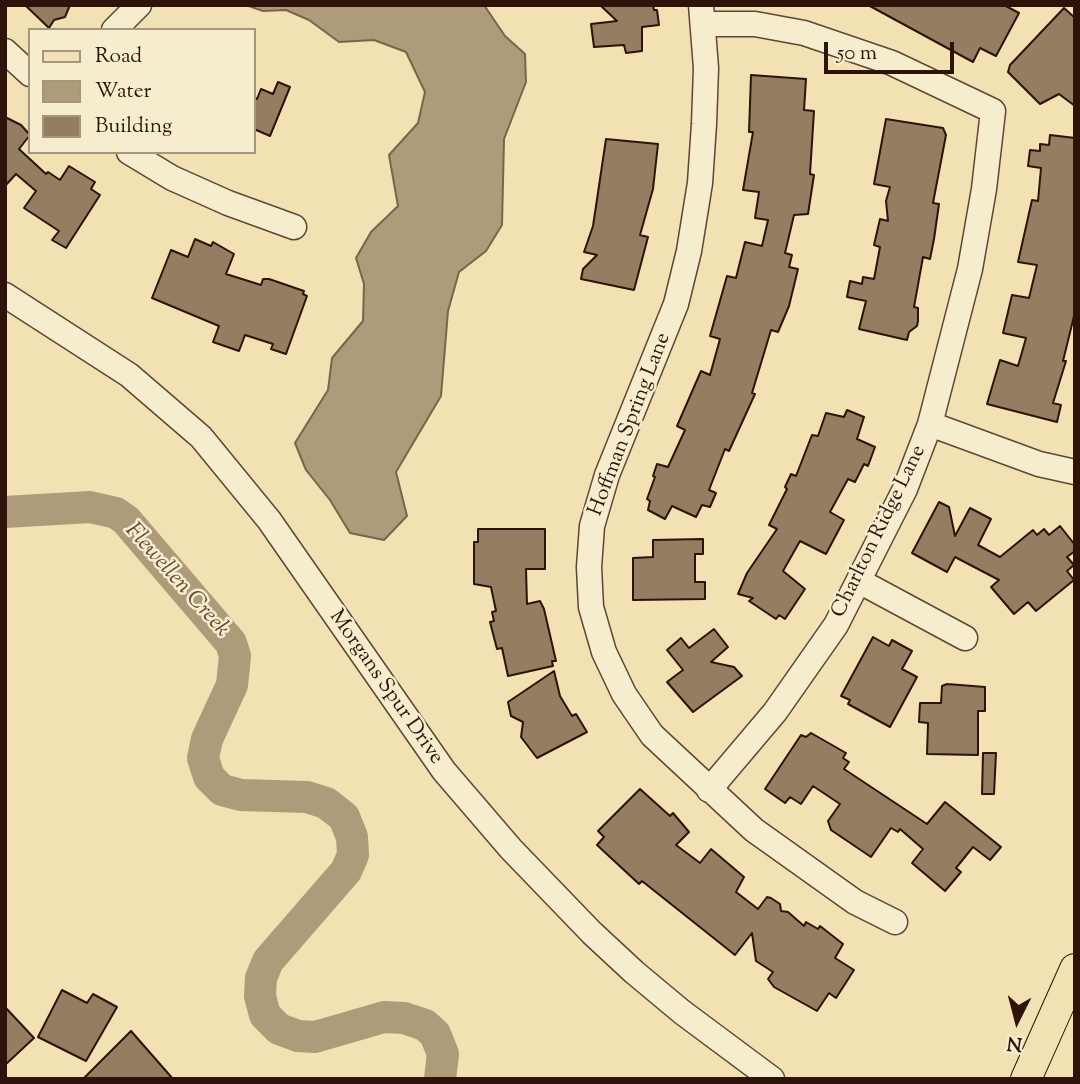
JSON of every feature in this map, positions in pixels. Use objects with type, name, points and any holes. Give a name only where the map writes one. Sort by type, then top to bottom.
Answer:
[{"type":"main road","points":[[1026,1079],[1075,969]]},
{"type":"street","points":[[116,28],[139,5]]},
{"type":"street","name":"Charlton Ridge Lane","points":[[702,15],[804,33],[892,63],[993,111],[984,189],[970,269],[930,424],[905,489],[859,581],[805,671],[709,790]]},
{"type":"street","name":"Hoffman Spring Lane","points":[[702,15],[704,124],[700,183],[689,251],[676,304],[607,475],[592,526],[589,567],[591,607],[604,652],[624,694],[652,735],[754,830],[855,902],[895,922]]},
{"type":"street","points":[[5,51],[28,72]]},
{"type":"street","points":[[132,154],[172,178],[228,203],[294,227]]},
{"type":"street","name":"Morgans Spur Drive","points":[[5,295],[130,375],[201,437],[270,520],[414,731],[495,832],[551,892],[634,972],[682,1012],[772,1079]]},
{"type":"street","points":[[930,424],[1038,464],[1075,472]]},
{"type":"street","points":[[859,581],[965,638]]},
{"type":"water","points":[[246,5],[484,5],[505,36],[525,54],[526,82],[504,139],[502,225],[486,251],[459,272],[448,311],[441,396],[396,472],[407,516],[384,540],[350,533],[330,500],[306,470],[295,443],[328,390],[332,358],[363,321],[364,284],[356,258],[371,232],[398,206],[389,155],[418,123],[425,92],[406,52],[374,40],[339,42],[309,20],[286,10],[263,11]]},
{"type":"building","points":[[25,5],[70,5],[65,17],[54,20],[49,28]]},
{"type":"building","points":[[600,5],[653,5],[654,10],[657,10],[659,25],[642,27],[642,51],[626,53],[624,45],[594,47],[591,24],[617,21]]},
{"type":"building","points":[[868,5],[1004,5],[1019,13],[996,56],[980,48],[973,62]]},
{"type":"building","points":[[1064,8],[1075,18],[1075,106],[1059,94],[1040,104],[1008,72],[1010,65]]},
{"type":"building","points":[[751,75],[806,79],[804,110],[814,111],[810,174],[814,175],[808,214],[794,215],[785,253],[792,255],[789,267],[798,269],[789,306],[778,332],[771,330],[752,393],[755,394],[729,451],[725,449],[709,490],[716,493],[710,507],[702,505],[696,517],[672,506],[665,519],[648,510],[650,501],[647,499],[657,464],[668,467],[685,430],[677,426],[701,371],[710,375],[720,339],[710,336],[727,276],[736,278],[745,242],[762,246],[768,220],[755,218],[759,192],[743,190],[753,132],[749,132]]},
{"type":"building","points":[[278,82],[290,87],[270,136],[256,130],[256,98],[261,89],[273,94]]},
{"type":"building","points":[[5,117],[21,125],[28,133],[28,138],[19,149],[46,174],[48,172],[60,180],[69,166],[95,182],[91,189],[100,195],[66,248],[52,240],[59,231],[24,208],[36,191],[16,174],[5,186]]},
{"type":"building","points":[[886,119],[943,128],[946,135],[933,203],[939,204],[934,239],[930,259],[923,257],[914,307],[918,308],[917,326],[909,332],[907,340],[859,329],[866,301],[847,297],[850,281],[862,284],[863,277],[874,279],[880,247],[874,245],[880,219],[888,221],[886,201],[890,187],[874,184]]},
{"type":"building","points":[[1050,135],[1075,138],[1075,312],[1063,361],[1066,361],[1053,403],[1061,405],[1057,422],[987,404],[1000,360],[1018,366],[1026,338],[1003,333],[1012,295],[1029,298],[1037,265],[1018,262],[1032,200],[1038,201],[1041,168],[1028,166],[1030,150],[1040,151],[1040,144],[1049,145]]},
{"type":"building","points":[[606,139],[658,144],[653,189],[640,235],[648,237],[634,290],[581,279],[583,269],[597,255],[584,252],[593,226]]},
{"type":"building","points":[[195,239],[211,246],[213,242],[234,254],[226,274],[261,285],[263,279],[269,279],[304,291],[303,294],[307,296],[286,354],[271,349],[273,344],[245,335],[239,351],[213,342],[219,326],[152,298],[171,250],[188,257]]},
{"type":"building","points":[[847,410],[864,417],[857,439],[875,447],[868,466],[864,464],[855,482],[848,479],[830,512],[844,520],[826,554],[800,541],[783,571],[805,589],[785,619],[779,615],[776,619],[749,601],[753,598],[738,594],[747,573],[777,529],[769,525],[787,489],[785,487],[791,474],[796,476],[812,435],[818,436],[826,413],[844,417]]},
{"type":"building","points":[[939,502],[949,507],[955,536],[970,508],[991,519],[978,545],[1000,557],[1033,530],[1037,535],[1044,529],[1049,535],[1060,526],[1075,545],[1075,551],[1067,557],[1074,565],[1067,571],[1074,580],[1036,611],[1028,602],[1014,614],[991,587],[999,580],[955,557],[947,572],[912,553]]},
{"type":"building","points":[[478,529],[545,529],[545,569],[526,569],[527,604],[540,601],[544,609],[556,661],[552,661],[553,666],[508,676],[502,648],[497,649],[490,622],[494,621],[492,612],[496,611],[491,587],[474,584],[474,542],[478,542]]},
{"type":"building","points":[[703,539],[703,554],[695,554],[695,582],[705,582],[705,599],[633,600],[633,558],[653,557],[653,540]]},
{"type":"building","points":[[714,629],[728,647],[711,662],[734,667],[742,676],[693,712],[667,682],[683,670],[667,650],[681,638],[689,648]]},
{"type":"building","points":[[873,637],[889,646],[892,640],[912,651],[902,669],[917,677],[890,727],[848,704],[850,700],[841,696]]},
{"type":"building","points":[[554,671],[560,696],[572,716],[576,714],[587,732],[537,758],[521,737],[523,722],[511,716],[508,702]]},
{"type":"building","points":[[947,684],[985,687],[985,711],[978,711],[978,755],[927,754],[928,723],[919,722],[920,703],[941,703],[942,686]]},
{"type":"building","points":[[811,733],[846,753],[843,758],[849,762],[844,769],[927,824],[945,802],[1001,847],[990,860],[973,847],[956,868],[961,872],[945,891],[912,863],[923,849],[900,829],[898,832],[891,828],[871,857],[831,830],[828,821],[840,804],[813,786],[801,804],[790,797],[785,803],[765,789],[801,735],[806,737]]},
{"type":"building","points":[[983,753],[996,753],[994,794],[982,794]]},
{"type":"building","points":[[640,789],[670,816],[673,813],[689,832],[676,845],[700,863],[711,849],[744,877],[736,892],[758,909],[767,897],[771,898],[780,904],[781,911],[788,912],[804,926],[806,922],[818,929],[820,926],[843,944],[835,958],[854,970],[836,998],[829,993],[817,1011],[774,987],[768,979],[773,972],[756,961],[752,933],[735,955],[642,881],[639,884],[597,845],[604,837],[598,831]]},
{"type":"building","points":[[62,990],[87,1003],[93,994],[117,1007],[86,1061],[38,1037]]},
{"type":"building","points":[[5,1007],[34,1038],[5,1065]]},
{"type":"building","points":[[131,1031],[173,1079],[83,1079]]},
{"type":"waterway","name":"Flewellen Creek","points":[[5,512],[90,507],[116,513],[126,520],[231,643],[235,656],[232,685],[207,739],[203,758],[209,777],[222,790],[241,795],[307,797],[326,803],[344,817],[352,837],[353,855],[346,871],[268,961],[261,978],[260,996],[265,1015],[279,1029],[298,1036],[315,1037],[384,1017],[404,1018],[425,1025],[435,1034],[443,1054],[440,1079]]}]
